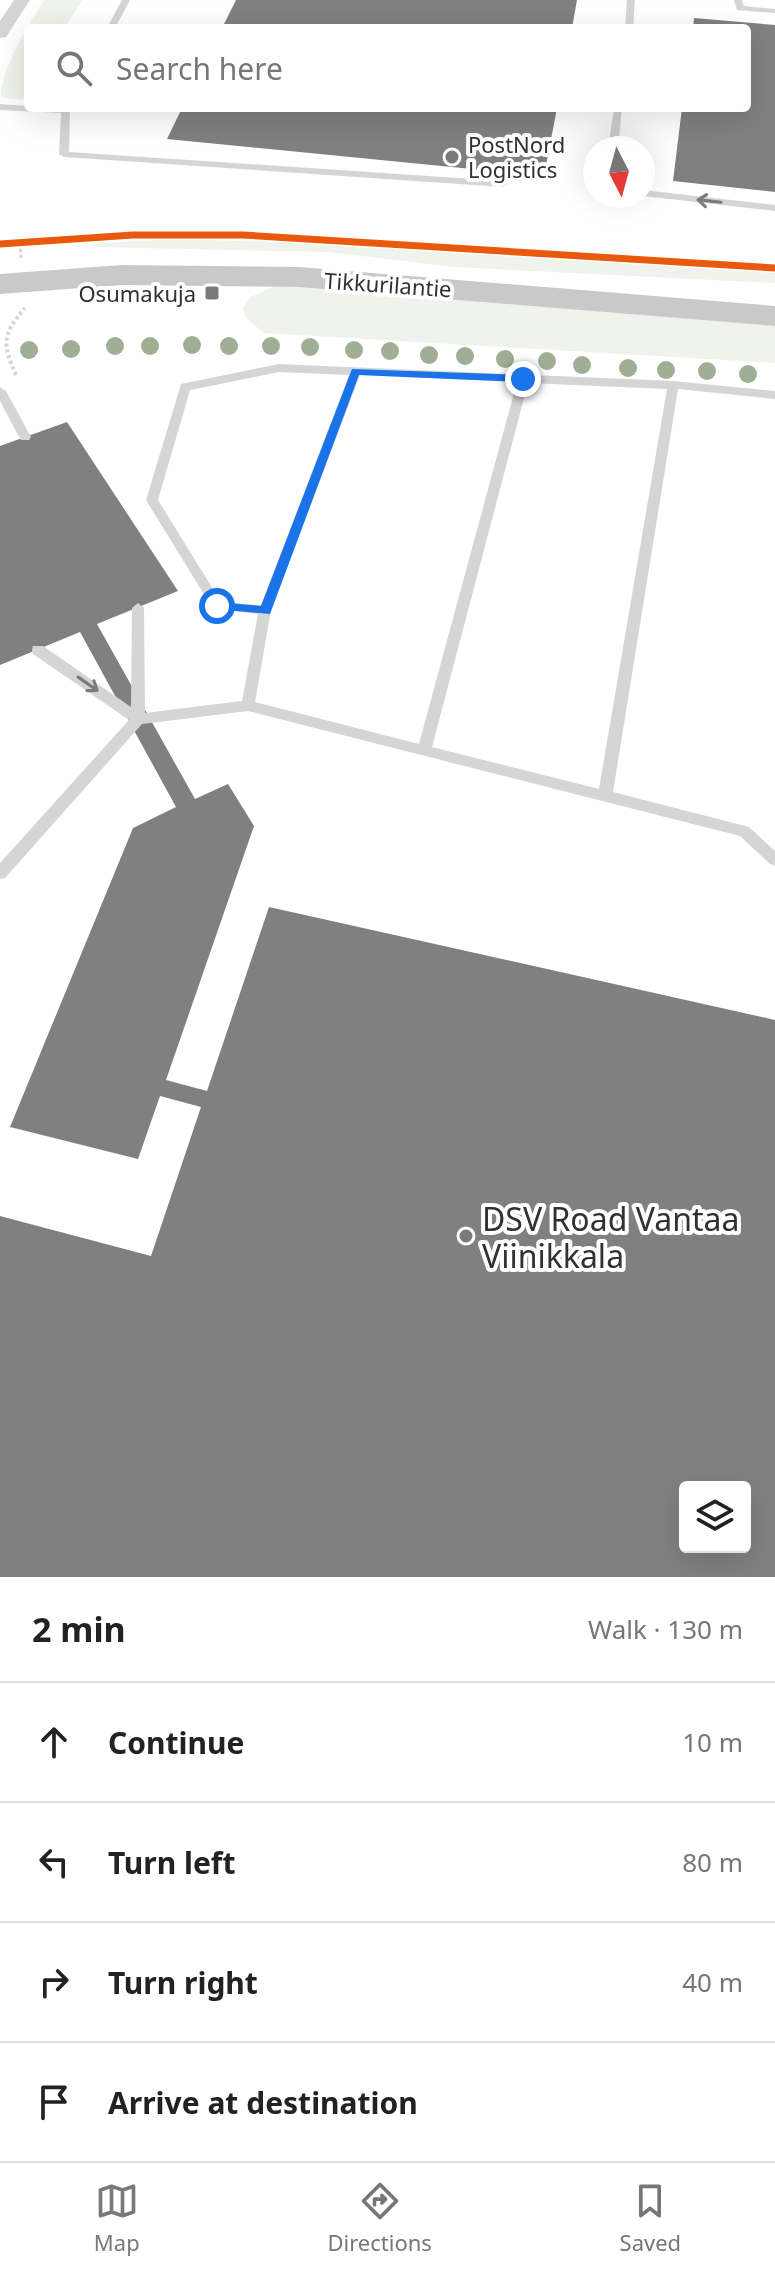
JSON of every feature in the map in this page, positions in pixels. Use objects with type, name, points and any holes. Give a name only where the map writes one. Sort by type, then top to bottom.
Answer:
[{"type":"main road","name":"Tikkurilantie","points":[[5,254],[320,260],[477,275],[775,294]]},
{"type":"main road","name":"Tikkurilantie","points":[[0,284],[122,275],[299,277],[775,316]]},
{"type":"street","points":[[0,33],[22,0]]},
{"type":"lane","points":[[113,24],[126,0]]},
{"type":"lane","points":[[629,24],[631,0]]},
{"type":"lane","points":[[738,0],[740,8],[775,11]]},
{"type":"lane","points":[[0,107],[24,108]]},
{"type":"lane","points":[[66,112],[64,154],[503,184]]},
{"type":"lane","points":[[614,136],[618,112]]},
{"type":"lane","points":[[655,194],[775,208]]},
{"type":"lane","points":[[265,610],[217,606],[152,500],[185,387],[279,368],[673,385],[775,395]]},
{"type":"lane","points":[[248,706],[265,610],[356,371]]},
{"type":"lane","points":[[424,751],[523,379]]},
{"type":"lane","points":[[605,797],[673,385]]},
{"type":"lane","points":[[0,391],[25,437]]},
{"type":"lane","points":[[0,873],[138,719],[138,608]]},
{"type":"lane","points":[[38,650],[138,719],[248,706],[744,831],[774,855]]},
{"type":"path","points":[[5,254],[34,242]]},
{"type":"path","points":[[11,410],[29,401],[3,347],[5,329],[26,307]]},
{"type":"shaded area","points":[[44,0],[82,0],[67,24],[30,24]]},
{"type":"shaded area","points":[[24,34],[22,100],[1,97],[10,61]]},
{"type":"shaded area","points":[[175,239],[311,243],[775,271],[775,283],[454,267],[329,252],[96,247],[96,244],[103,243]]},
{"type":"shaded area","points":[[277,285],[775,324],[775,363],[264,333],[246,318],[243,308],[251,297]]},
{"type":"building","points":[[236,0],[577,0],[573,24],[224,24]]},
{"type":"building","points":[[694,18],[775,25],[775,192],[673,181],[682,112],[751,112],[751,24],[693,24]]},
{"type":"building","name":"PostNord Logistics","points":[[180,112],[556,112],[544,176],[167,139]]},
{"type":"building","name":"DSV Road Vantaa Viinikkala","points":[[67,422],[178,591],[97,624],[195,799],[228,784],[254,826],[166,1080],[207,1091],[269,907],[775,1020],[775,1577],[0,1577],[0,1216],[151,1256],[201,1107],[160,1096],[138,1159],[10,1127],[133,828],[176,807],[80,632],[0,665],[0,446]]},
{"type":"cycle path","points":[[0,244],[133,235],[242,235],[775,268]]},
{"type":"place","name":"PostNord Logistics","points":[[452,157]]},
{"type":"place","name":"Osumakuja","points":[[212,293]]},
{"type":"place","name":"DSV Road Vantaa Viinikkala","points":[[466,1236]]},
{"type":"route","points":[[217,606],[265,610],[356,371],[523,379]]}]
